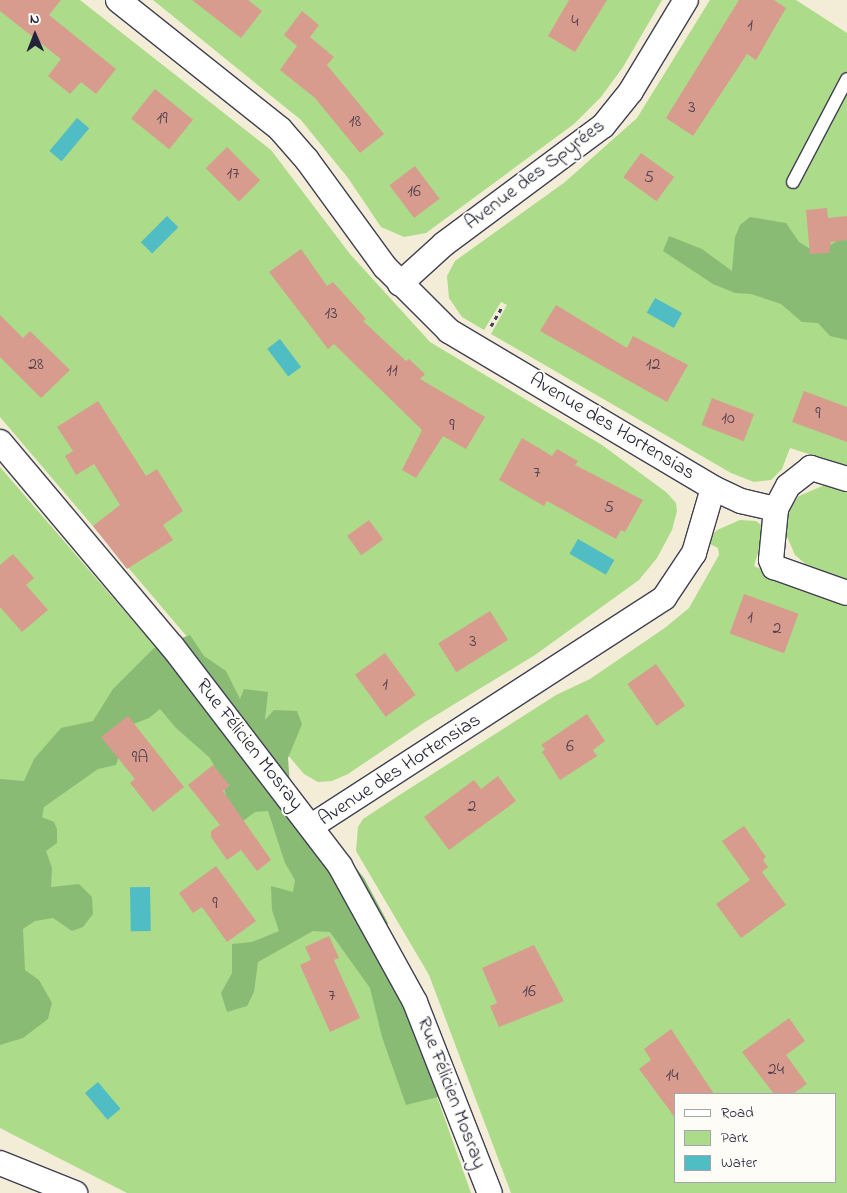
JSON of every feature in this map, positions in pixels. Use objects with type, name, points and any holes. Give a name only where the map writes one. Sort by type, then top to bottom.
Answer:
[{"type":"street","name":"Avenue des Hortensias","points":[[118,0],[280,129],[307,160],[400,284],[449,331],[713,488],[694,553],[664,598],[312,826]]},
{"type":"street","name":"Avenue des Spyrées","points":[[400,284],[444,244],[603,126],[631,90],[686,0]]},
{"type":"street","name":"Rue Félicien Mosray","points":[[0,442],[172,646],[312,826],[364,905],[415,1002],[490,1193]]},
{"type":"street","points":[[847,479],[811,468],[788,486],[776,510],[771,560],[774,567],[847,593]]},
{"type":"street","points":[[713,488],[740,501],[776,510]]},
{"type":"street","points":[[0,1163],[76,1193]]},
{"type":"lane","points":[[793,182],[847,79]]},
{"type":"green space","points":[[0,0],[80,0],[271,150],[350,254],[430,342],[602,445],[666,492],[676,503],[677,511],[672,530],[657,558],[639,580],[535,655],[425,722],[348,774],[332,781],[318,782],[304,774],[0,417]]},
{"type":"green space","points":[[153,0],[662,0],[623,67],[601,97],[574,124],[426,233],[404,237],[381,227],[348,178],[301,120]]},
{"type":"green space","points":[[710,0],[796,0],[847,33],[847,466],[790,448],[782,469],[771,480],[754,482],[731,473],[491,334],[507,305],[501,302],[484,330],[462,317],[449,298],[447,276],[455,261],[565,182],[637,118]]},
{"type":"green space","points":[[750,217],[786,223],[799,242],[817,253],[847,235],[847,340],[830,336],[818,323],[802,322],[781,304],[751,294],[735,293],[713,284],[663,251],[669,236],[702,249],[732,271],[735,237],[740,225]]},
{"type":"green space","points":[[0,467],[170,664],[257,786],[436,1094],[471,1193],[127,1193],[0,1128]]},
{"type":"green space","points":[[827,484],[847,488],[847,581],[809,567],[795,555],[782,525],[786,513],[799,496]]},
{"type":"green space","points":[[740,520],[756,521],[765,528],[754,566],[847,605],[847,1193],[511,1193],[429,975],[356,851],[358,827],[363,819],[398,796],[556,695],[590,679],[666,627],[689,608],[719,555],[718,548],[708,543],[717,530]]},
{"type":"green space","points":[[190,635],[204,656],[226,671],[240,699],[244,689],[268,692],[265,720],[274,710],[297,711],[302,724],[288,758],[290,786],[364,878],[388,923],[378,946],[445,1086],[438,1097],[406,1105],[382,1037],[370,988],[330,932],[313,931],[258,962],[254,992],[247,1006],[227,1012],[221,993],[232,973],[232,944],[252,942],[279,931],[272,910],[271,886],[293,892],[295,880],[285,863],[268,811],[255,812],[243,821],[227,801],[223,783],[210,758],[176,728],[160,709],[149,718],[128,726],[116,765],[98,769],[44,807],[42,817],[54,822],[57,829],[57,843],[46,851],[52,868],[51,887],[79,884],[92,897],[93,914],[83,927],[72,931],[53,918],[35,921],[23,929],[25,970],[39,980],[52,1003],[48,1019],[23,1038],[0,1045],[0,779],[24,781],[34,759],[61,728],[93,721],[113,689],[154,648]]},
{"type":"water","points":[[77,118],[89,128],[62,161],[49,151]]},
{"type":"water","points":[[167,216],[178,227],[152,253],[141,242]]},
{"type":"water","points":[[655,298],[682,313],[674,328],[647,313]]},
{"type":"water","points":[[280,339],[301,367],[288,377],[267,349]]},
{"type":"water","points":[[578,539],[614,560],[606,575],[570,554]]},
{"type":"water","points":[[130,887],[150,887],[151,931],[131,931]]},
{"type":"water","points":[[98,1082],[120,1109],[107,1120],[85,1093]]},
{"type":"building","points":[[0,0],[61,0],[49,15],[116,69],[96,94],[81,82],[70,94],[48,76],[61,59],[0,11]]},
{"type":"building","points":[[192,0],[248,0],[262,11],[241,38]]},
{"type":"building","points":[[569,0],[607,0],[575,52],[548,36]]},
{"type":"building","points":[[739,0],[774,0],[786,8],[756,60],[747,54],[693,136],[666,118]]},
{"type":"building","points":[[302,11],[319,25],[310,37],[334,57],[327,65],[384,134],[360,153],[315,98],[280,70],[297,46],[284,35]]},
{"type":"building","points":[[155,89],[193,120],[169,149],[131,119]]},
{"type":"building","points":[[227,147],[260,180],[239,201],[206,168]]},
{"type":"building","points":[[641,153],[674,177],[657,201],[623,177]]},
{"type":"building","points":[[415,166],[440,199],[414,218],[389,185]]},
{"type":"building","points":[[827,208],[828,218],[847,216],[847,240],[831,242],[829,253],[810,254],[806,210]]},
{"type":"building","points":[[301,249],[327,286],[333,282],[366,319],[363,321],[406,361],[409,359],[425,374],[420,379],[485,417],[466,449],[443,436],[416,478],[402,470],[422,430],[334,344],[328,349],[269,272]]},
{"type":"building","points":[[556,305],[627,348],[633,336],[688,365],[667,402],[540,331]]},
{"type":"building","points":[[0,315],[23,338],[30,331],[70,370],[41,398],[0,357]]},
{"type":"building","points":[[804,391],[847,407],[847,442],[792,422]]},
{"type":"building","points":[[712,398],[754,414],[744,441],[702,425]]},
{"type":"building","points":[[98,401],[146,476],[157,469],[183,511],[163,525],[173,540],[127,569],[93,526],[120,505],[94,464],[76,475],[65,456],[73,451],[57,427]]},
{"type":"building","points":[[522,438],[552,456],[557,449],[578,461],[575,465],[643,500],[625,532],[621,530],[616,539],[547,501],[544,506],[499,480]]},
{"type":"building","points":[[369,520],[383,539],[361,555],[347,536]]},
{"type":"building","points":[[13,554],[34,578],[26,585],[48,610],[22,632],[0,607],[0,565]]},
{"type":"building","points":[[744,594],[799,614],[784,653],[730,633]]},
{"type":"building","points":[[490,611],[508,640],[456,672],[438,643]]},
{"type":"building","points":[[385,653],[416,695],[386,717],[355,675]]},
{"type":"building","points":[[656,664],[685,706],[657,726],[627,684]]},
{"type":"building","points":[[587,714],[605,741],[593,750],[597,756],[560,780],[542,752],[545,749],[541,745]]},
{"type":"building","points":[[128,716],[184,787],[153,812],[130,783],[135,779],[101,737]]},
{"type":"building","points":[[213,765],[230,786],[223,791],[271,860],[257,871],[241,850],[227,860],[211,837],[211,831],[220,825],[188,785]]},
{"type":"building","points":[[498,776],[516,801],[449,850],[424,817],[474,780],[481,789]]},
{"type":"building","points":[[744,826],[766,857],[763,860],[768,867],[762,872],[786,905],[741,938],[716,904],[750,880],[722,841]]},
{"type":"building","points":[[216,866],[256,921],[227,942],[202,907],[193,913],[179,893]]},
{"type":"building","points":[[329,936],[339,958],[334,960],[360,1018],[330,1032],[300,965],[311,960],[305,947]]},
{"type":"building","points":[[534,945],[564,1001],[499,1027],[490,1006],[497,1003],[482,968]]},
{"type":"building","points":[[789,1018],[805,1041],[786,1055],[807,1084],[794,1093],[773,1093],[742,1052]]},
{"type":"building","points":[[671,1029],[713,1093],[674,1093],[674,1116],[639,1069],[651,1060],[644,1049]]}]
